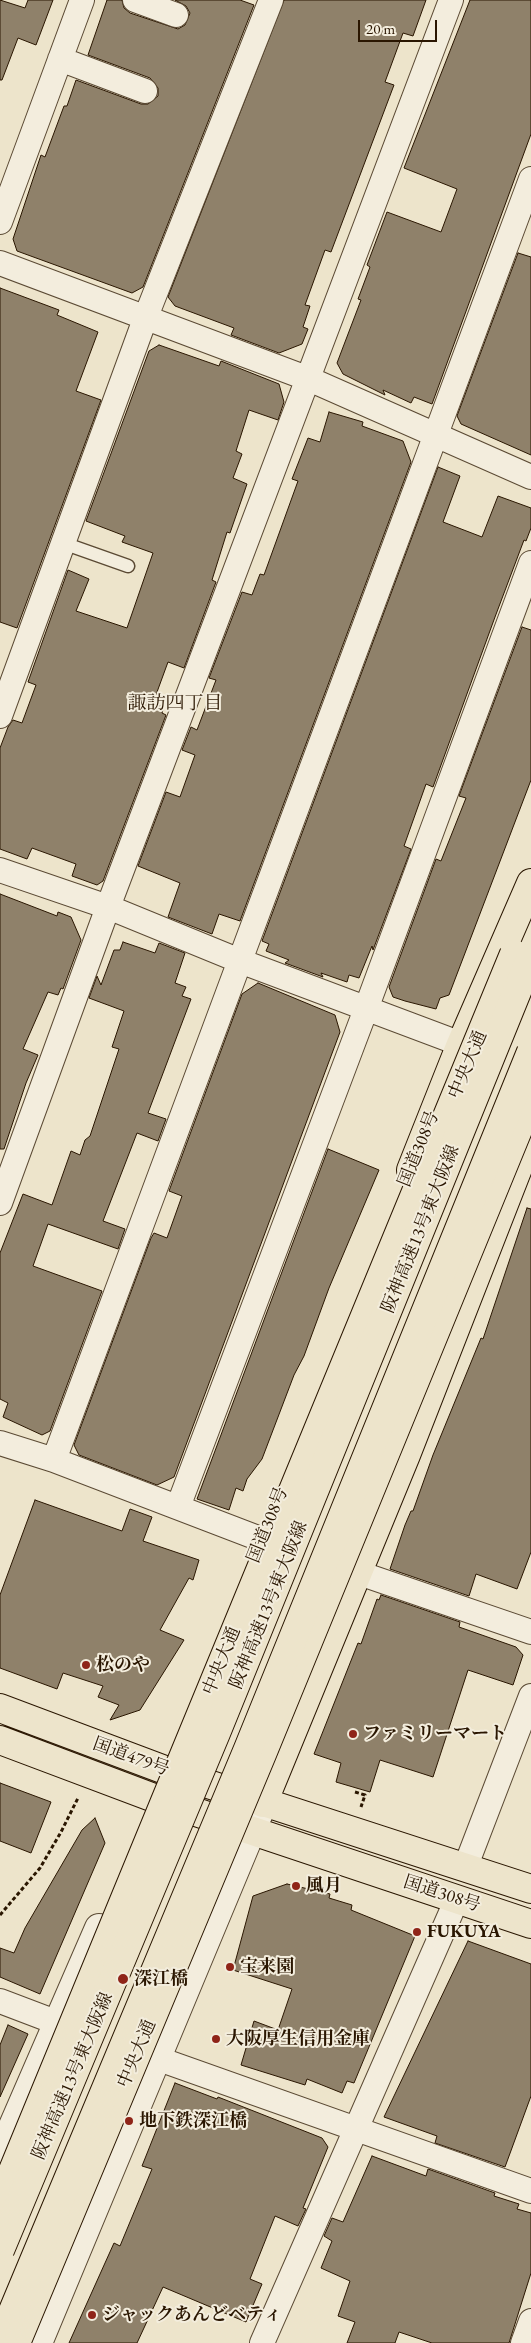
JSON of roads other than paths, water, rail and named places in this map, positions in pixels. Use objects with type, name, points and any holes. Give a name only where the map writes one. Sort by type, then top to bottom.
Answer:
[{"type":"main road","name":"国道308号","points":[[531,883],[461,1044],[263,1540],[154,1798],[531,1924]]},
{"type":"main road","name":"中央大通","points":[[0,2202],[522,956]]},
{"type":"main road","name":"阪神高速13号東大阪線","points":[[0,2250],[216,1734],[522,956]]},
{"type":"main road","name":"阪神高速13号東大阪線","points":[[0,2342],[244,1758],[531,1052]]},
{"type":"main road","name":"中央大通","points":[[16,2343],[266,1746],[531,1098]]},
{"type":"main road","points":[[263,1802],[356,1572],[406,1455],[531,1134]]},
{"type":"main road","name":"国道479号","points":[[0,1708],[166,1770],[263,1802]]},
{"type":"main road","name":"国道479号","points":[[0,1740],[154,1798]]},
{"type":"main road","name":"国道308号","points":[[263,1802],[531,1889]]},
{"type":"street","points":[[0,222],[82,0]]},
{"type":"street","points":[[135,0],[176,15]]},
{"type":"street","points":[[0,716],[145,319],[270,0]]},
{"type":"street","points":[[0,1203],[108,907],[451,0]]},
{"type":"street","points":[[60,59],[145,91]]},
{"type":"street","points":[[54,1460],[531,179]]},
{"type":"street","points":[[0,263],[309,379],[531,477]]},
{"type":"street","points":[[178,1507],[366,1009],[531,563]]},
{"type":"street","points":[[0,870],[108,907],[240,961],[461,1044]]},
{"type":"street","points":[[0,1443],[54,1460],[263,1540]]},
{"type":"street","points":[[356,1572],[531,1632]]},
{"type":"street","points":[[465,1868],[531,1696]]},
{"type":"street","points":[[0,2156],[154,1798]]},
{"type":"street","points":[[38,2343],[263,1802]]},
{"type":"street","points":[[262,2343],[457,1899]]},
{"type":"street","points":[[0,2001],[58,2023]]},
{"type":"street","points":[[156,2058],[531,2191]]},
{"type":"street","points":[[523,2343],[531,2321]]},
{"type":"lane","points":[[63,543],[128,566]]},
{"type":"place","name":"松のや","points":[[86,1665]]},
{"type":"place","name":"ファミリーマート","points":[[353,1734]]},
{"type":"place","name":"風月","points":[[296,1886]]},
{"type":"place","name":"FUKUYA","points":[[417,1932]]},
{"type":"place","name":"宝来園","points":[[230,1967]]},
{"type":"place","name":"深江橋","points":[[123,1979]]},
{"type":"place","name":"大阪厚生信用金庫","points":[[216,2039]]},
{"type":"place","name":"地下鉄深江橋","points":[[129,2121]]},
{"type":"place","name":"ジャックあんどベティ","points":[[92,2315]]},
{"type":"district","name":"諏訪四丁目","points":[[175,704]]}]
